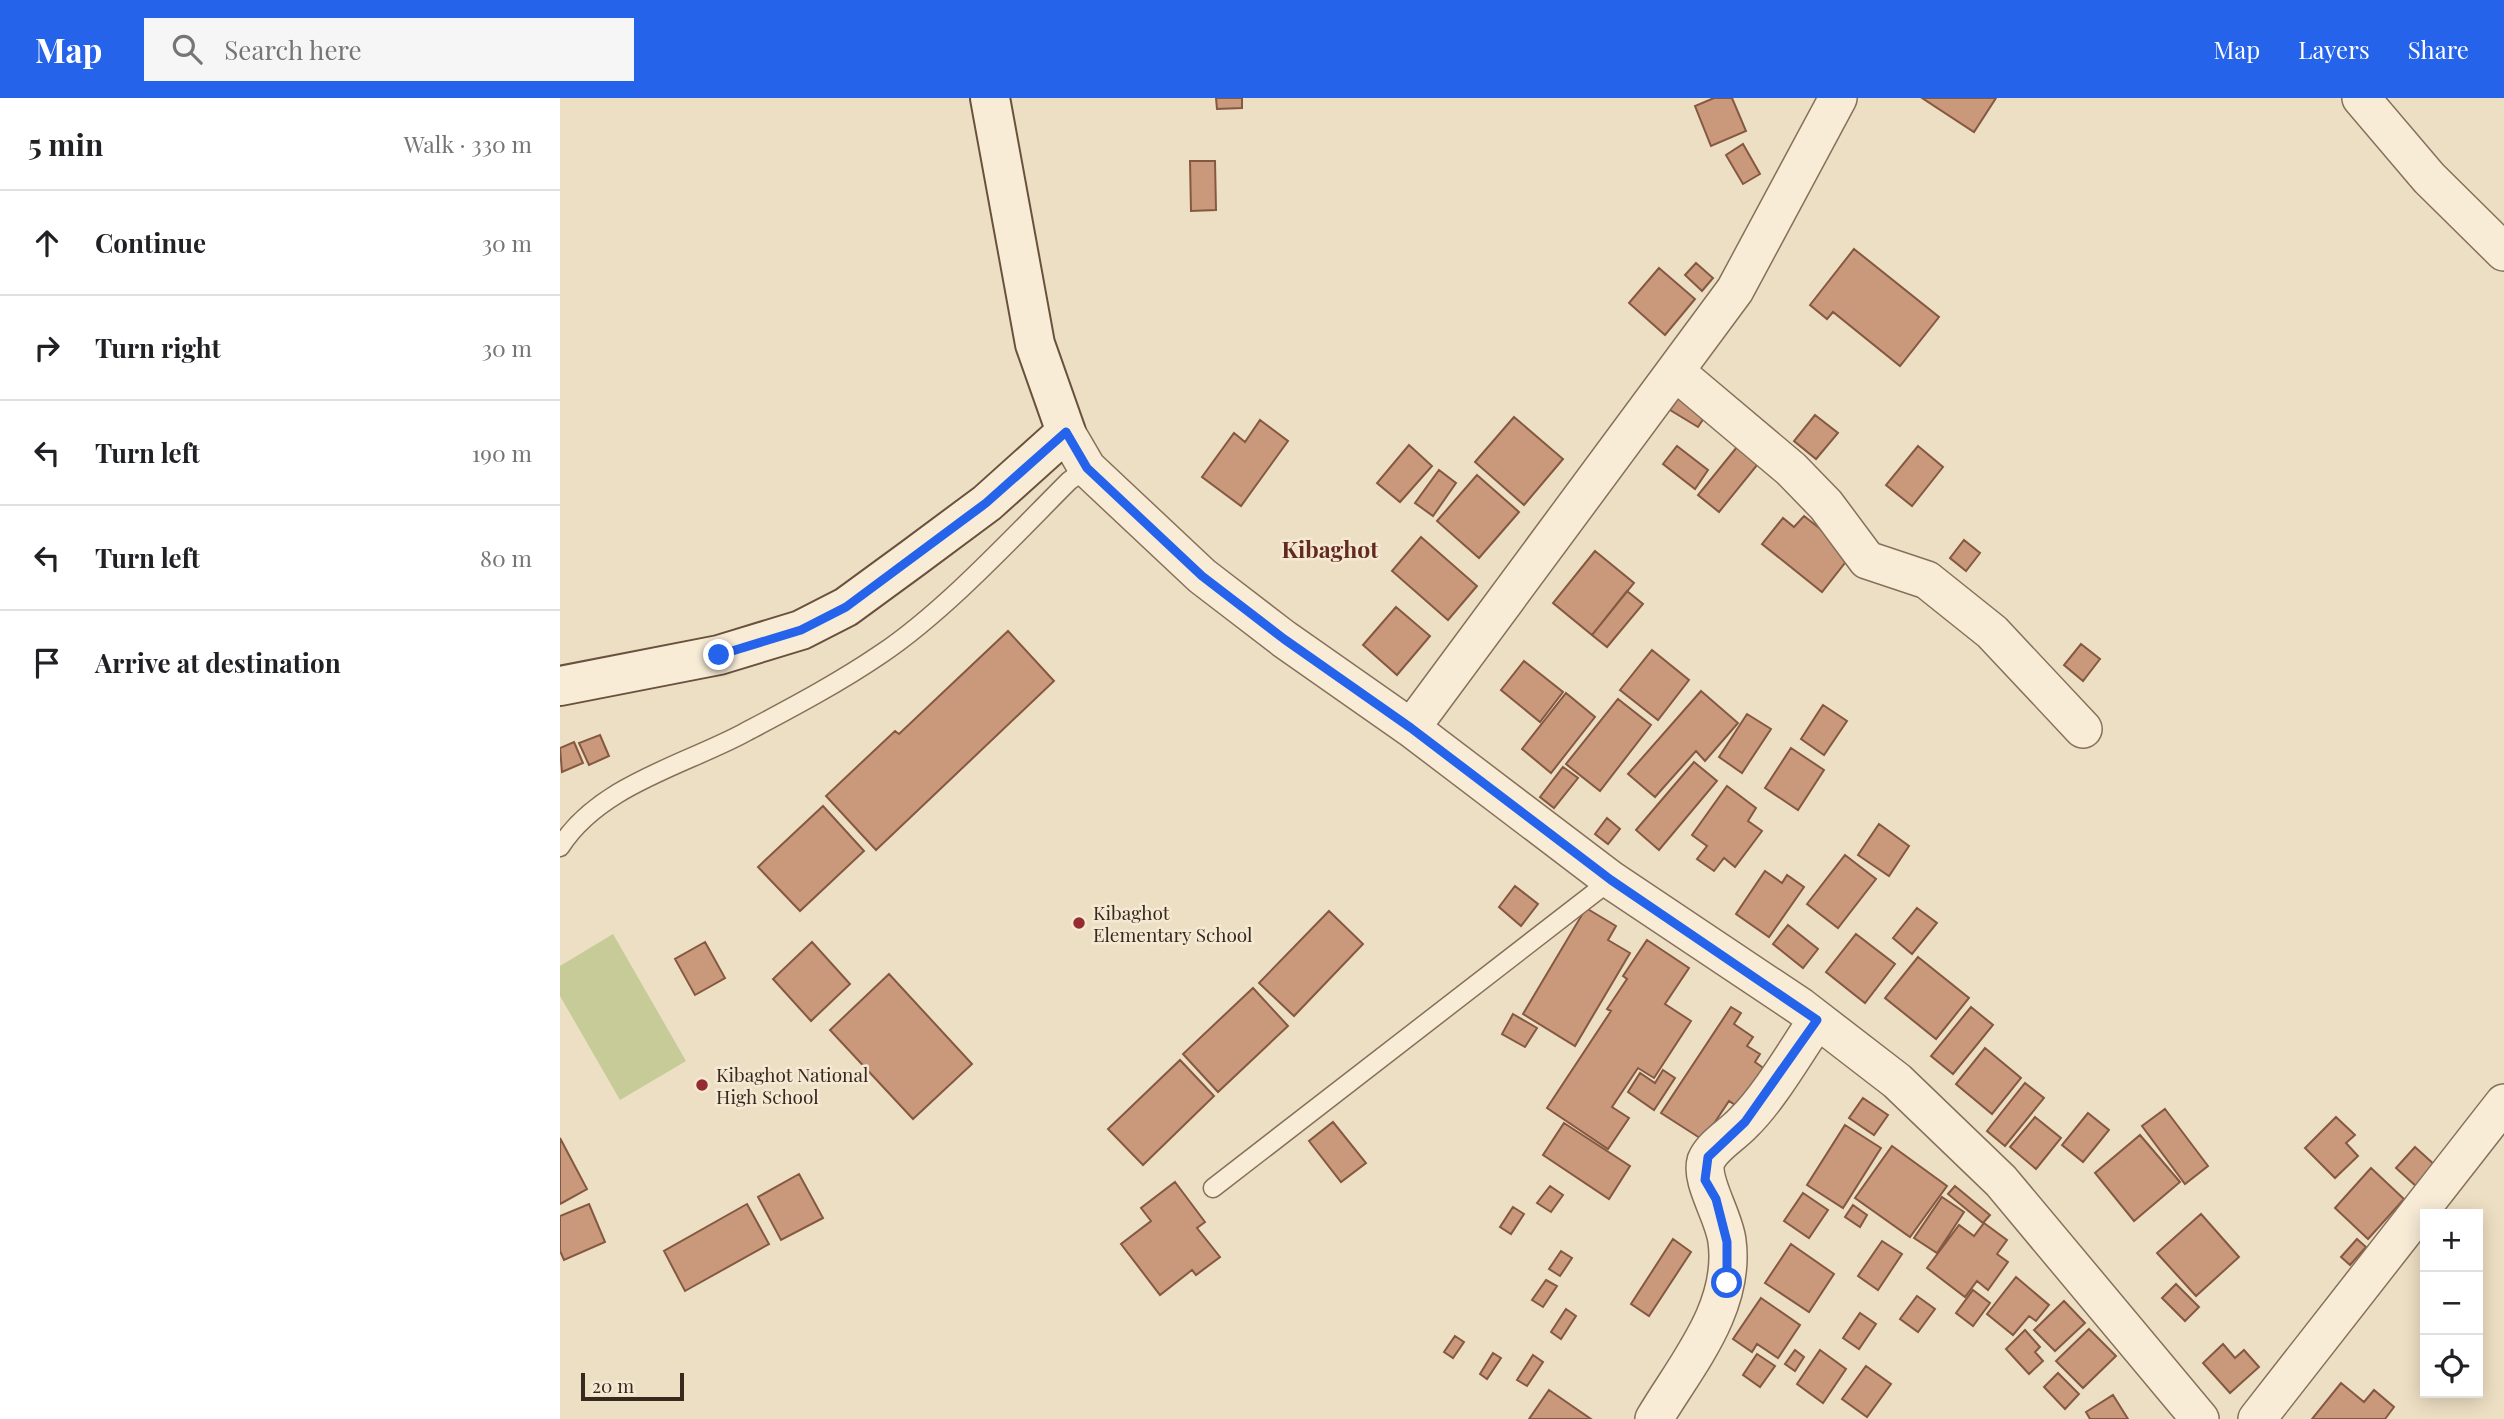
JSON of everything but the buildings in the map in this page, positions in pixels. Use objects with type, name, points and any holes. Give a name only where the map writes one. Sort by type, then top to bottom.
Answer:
[{"type":"street","points":[[990,98],[1035,344],[1066,432],[1087,468],[1202,576],[1284,639],[1411,728],[1611,880],[1817,1020],[1897,1081],[2001,1181],[2200,1419]]},
{"type":"street","points":[[1411,728],[1677,373],[1735,290],[1838,98]]},
{"type":"street","points":[[2361,98],[2429,178],[2504,252]]},
{"type":"street","points":[[1677,373],[1800,478],[1826,505],[1867,560],[1927,580],[1992,632],[2083,729]]},
{"type":"street","points":[[560,686],[719,655],[801,630],[846,607],[976,511],[1066,432]]},
{"type":"street","points":[[1654,1419],[1723,1303],[1727,1242],[1719,1209],[1705,1180],[1708,1157],[1745,1122],[1817,1020]]},
{"type":"street","points":[[2257,1419],[2504,1102]]},
{"type":"lane","points":[[560,847],[572,828],[602,802],[742,734],[882,653],[920,624],[1069,481],[1087,468]]},
{"type":"lane","points":[[1213,1188],[1611,880]]},
{"type":"green space","points":[[613,934],[686,1061],[620,1100],[560,996],[560,966]]},
{"type":"place","name":"Kibaghot Elementary School","points":[[1079,923]]},
{"type":"place","name":"Kibaghot National High School","points":[[702,1085]]},
{"type":"district","name":"Kibaghot","points":[[1330,548]]},
{"type":"route","points":[[719,655],[801,630],[846,607],[986,503],[1066,432],[1087,468],[1202,576],[1284,639],[1411,728],[1611,880],[1817,1020],[1745,1122],[1708,1157],[1704,1168],[1705,1180],[1716,1199],[1723,1220],[1727,1242],[1727,1283]]}]
